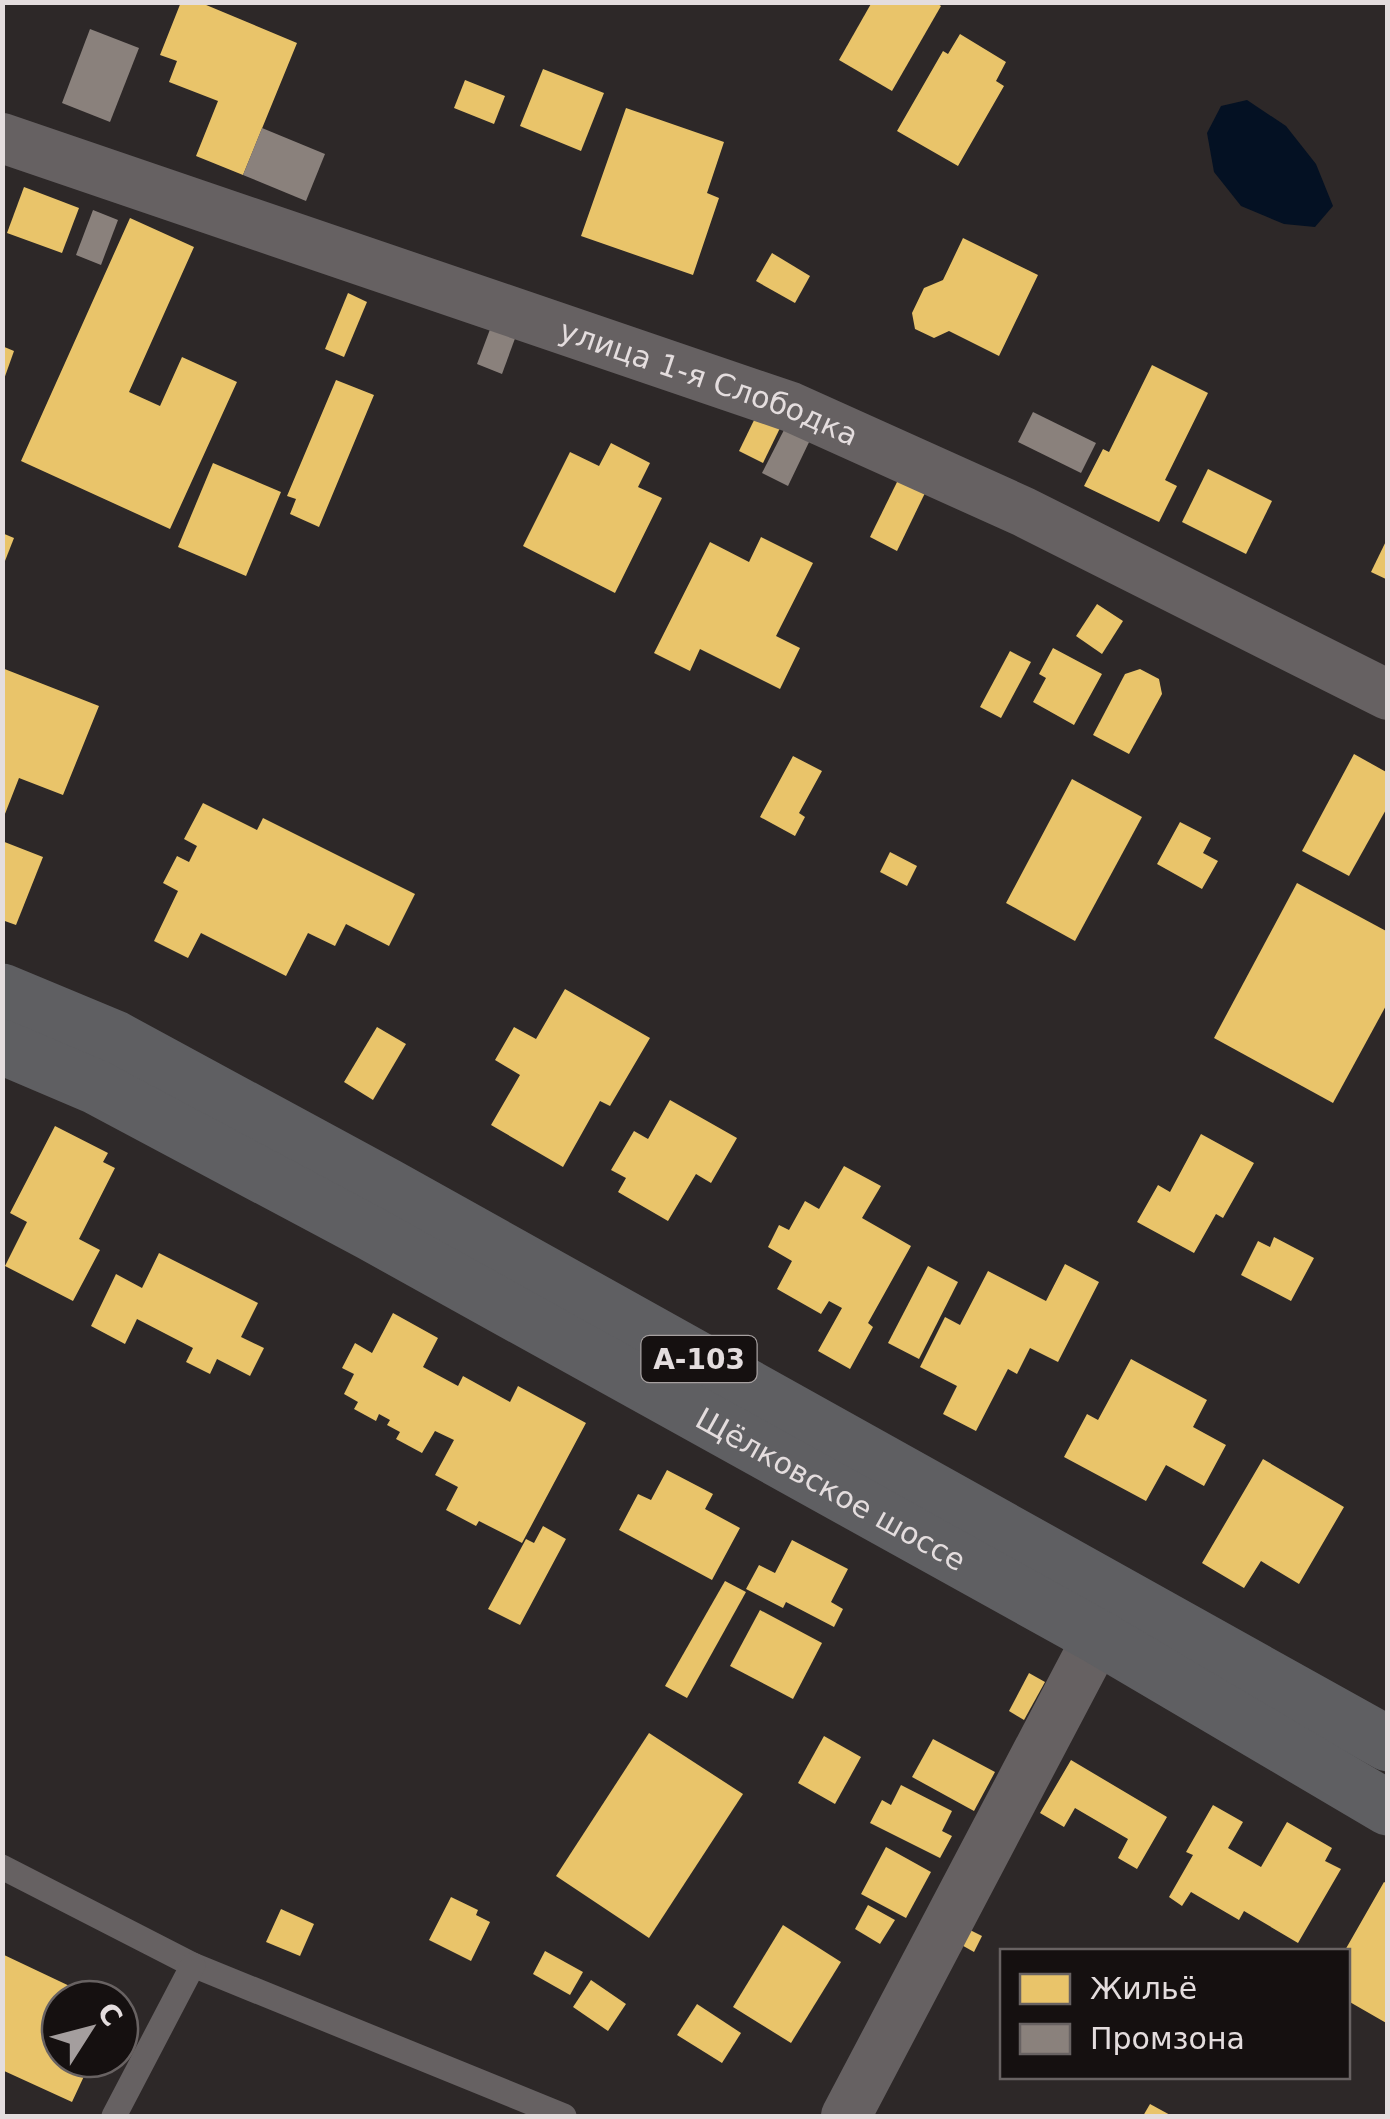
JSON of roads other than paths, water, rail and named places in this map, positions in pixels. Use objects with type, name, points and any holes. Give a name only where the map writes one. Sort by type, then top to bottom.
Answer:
[{"type":"main road","name":"Щёлковское шоссе","points":[[2,991],[115,1038],[252,1112],[1388,1744]]},
{"type":"main road","name":"Щёлковское шоссе","points":[[2,1047],[96,1087],[353,1224],[1098,1637],[1388,1808]]},
{"type":"street","name":"улица 1-я Слободка","points":[[2,138],[791,408],[1024,512],[1388,695]]},
{"type":"street","points":[[846,2116],[1098,1637]]},
{"type":"lane","points":[[2,1867],[192,1965],[564,2116]]},
{"type":"lane","points":[[114,2116],[192,1965]]},
{"type":"water","points":[[1247,100],[1286,126],[1316,164],[1333,206],[1315,227],[1284,224],[1241,206],[1214,172],[1207,133],[1221,106]]}]
